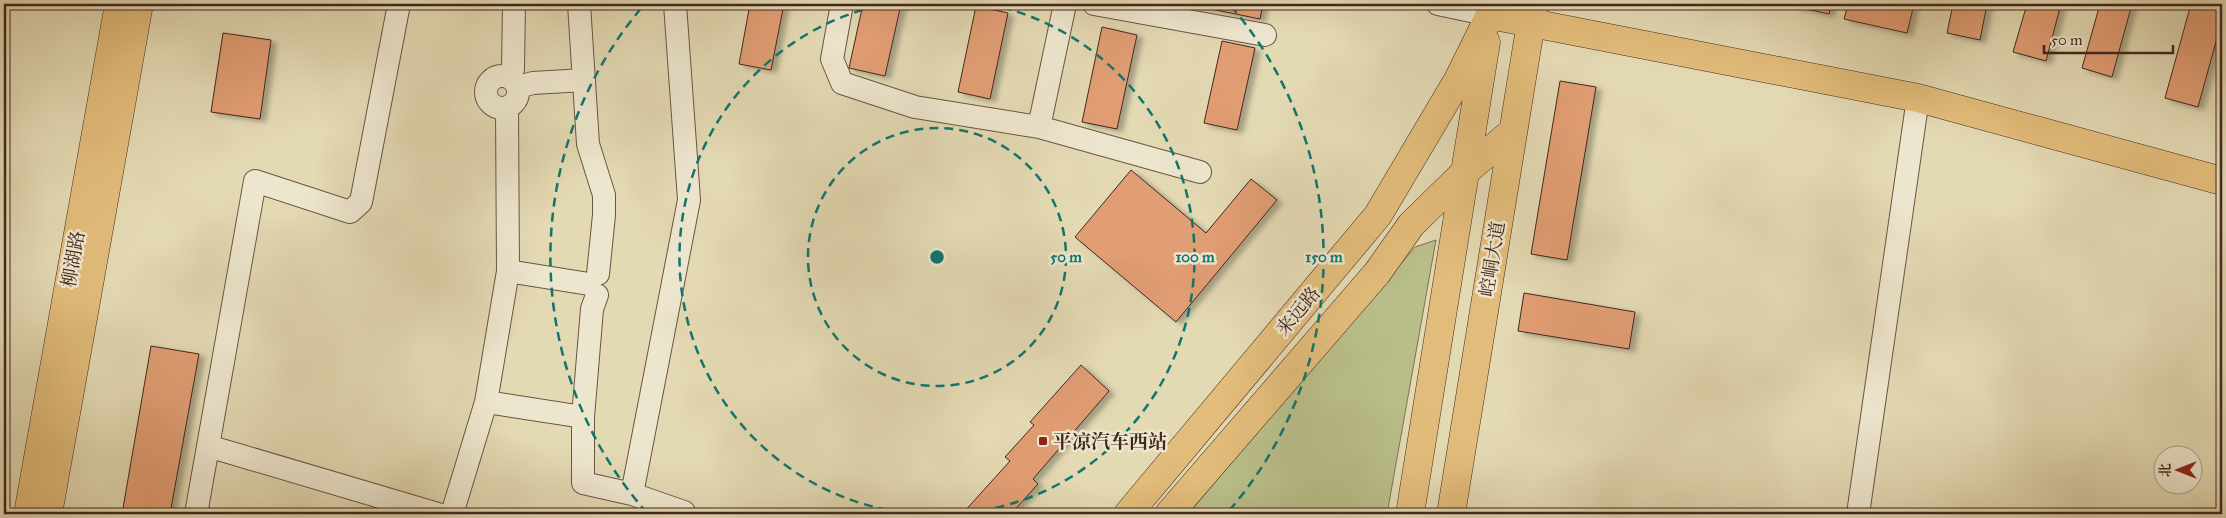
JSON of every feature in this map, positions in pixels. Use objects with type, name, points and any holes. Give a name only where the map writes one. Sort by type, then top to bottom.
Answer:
[{"type":"main road","name":"柳湖路","points":[[28,514],[119,4]]},
{"type":"main road","name":"柳湖路","points":[[48,514],[139,4]]},
{"type":"main road","points":[[1410,514],[1491,9],[1532,14],[1918,98],[2222,181]]},
{"type":"main road","name":"来远路","points":[[1128,514],[1378,215],[1458,80],[1491,9]]},
{"type":"main road","name":"崆峒大道","points":[[1451,514],[1532,14]]},
{"type":"main road","name":"来远路","points":[[1168,514],[1377,273],[1411,225],[1465,172],[1512,132]]},
{"type":"street","points":[[196,514],[254,181],[350,212],[361,202],[399,4]]},
{"type":"street","points":[[452,514],[486,402],[508,270],[506,107],[516,99],[513,70],[514,4]]},
{"type":"street","points":[[579,4],[588,144],[604,195],[604,215],[592,309],[583,417],[583,483],[632,494],[684,512],[683,514]]},
{"type":"street","points":[[632,494],[689,200],[675,4]]},
{"type":"street","points":[[842,4],[832,59],[842,83],[915,107],[1040,127],[1200,172]]},
{"type":"street","points":[[1040,127],[1065,4]]},
{"type":"street","points":[[1094,4],[1265,35]]},
{"type":"street","points":[[1438,4],[1491,9]]},
{"type":"street","points":[[514,82],[533,83],[584,80]]},
{"type":"street","points":[[1858,514],[1918,98]]},
{"type":"street","points":[[508,270],[595,284]]},
{"type":"street","points":[[486,402],[583,417]]},
{"type":"street","points":[[208,446],[438,514]]},
{"type":"green space","points":[[1436,240],[1387,514],[1188,514],[1415,247]]},
{"type":"building","points":[[750,4],[784,4],[771,70],[739,64]]},
{"type":"building","points":[[863,4],[901,4],[885,76],[849,68]]},
{"type":"building","points":[[1187,4],[1263,4],[1260,19]]},
{"type":"building","points":[[1794,4],[1831,4],[1829,14],[1793,6]]},
{"type":"building","points":[[1848,4],[1914,4],[1907,33],[1844,19]]},
{"type":"building","points":[[1953,4],[1987,4],[1980,40],[1947,33]]},
{"type":"building","points":[[2027,4],[2061,4],[2046,61],[2013,52]]},
{"type":"building","points":[[2100,4],[2132,4],[2112,77],[2082,68]]},
{"type":"building","points":[[2191,4],[2222,4],[2222,20],[2198,107],[2165,98]]},
{"type":"building","points":[[976,6],[1008,13],[990,99],[958,92]]},
{"type":"building","points":[[1102,27],[1137,35],[1117,129],[1082,122]]},
{"type":"building","points":[[223,33],[271,40],[260,119],[211,112]]},
{"type":"building","points":[[1222,41],[1255,48],[1237,130],[1204,123]]},
{"type":"building","points":[[1560,81],[1596,87],[1567,260],[1531,254]]},
{"type":"building","points":[[1131,170],[1206,233],[1251,179],[1277,200],[1176,322],[1075,237]]},
{"type":"building","points":[[1524,293],[1635,312],[1629,349],[1518,331]]},
{"type":"building","points":[[151,346],[199,354],[170,514],[122,514]]},
{"type":"building","name":"平凉汽车西站","points":[[1081,365],[1109,391],[1033,479],[1038,484],[1011,514],[962,514],[1010,461],[1005,457],[1034,425],[1030,422]]},
{"type":"place","name":"平凉汽车西站","points":[[1043,441]]}]
